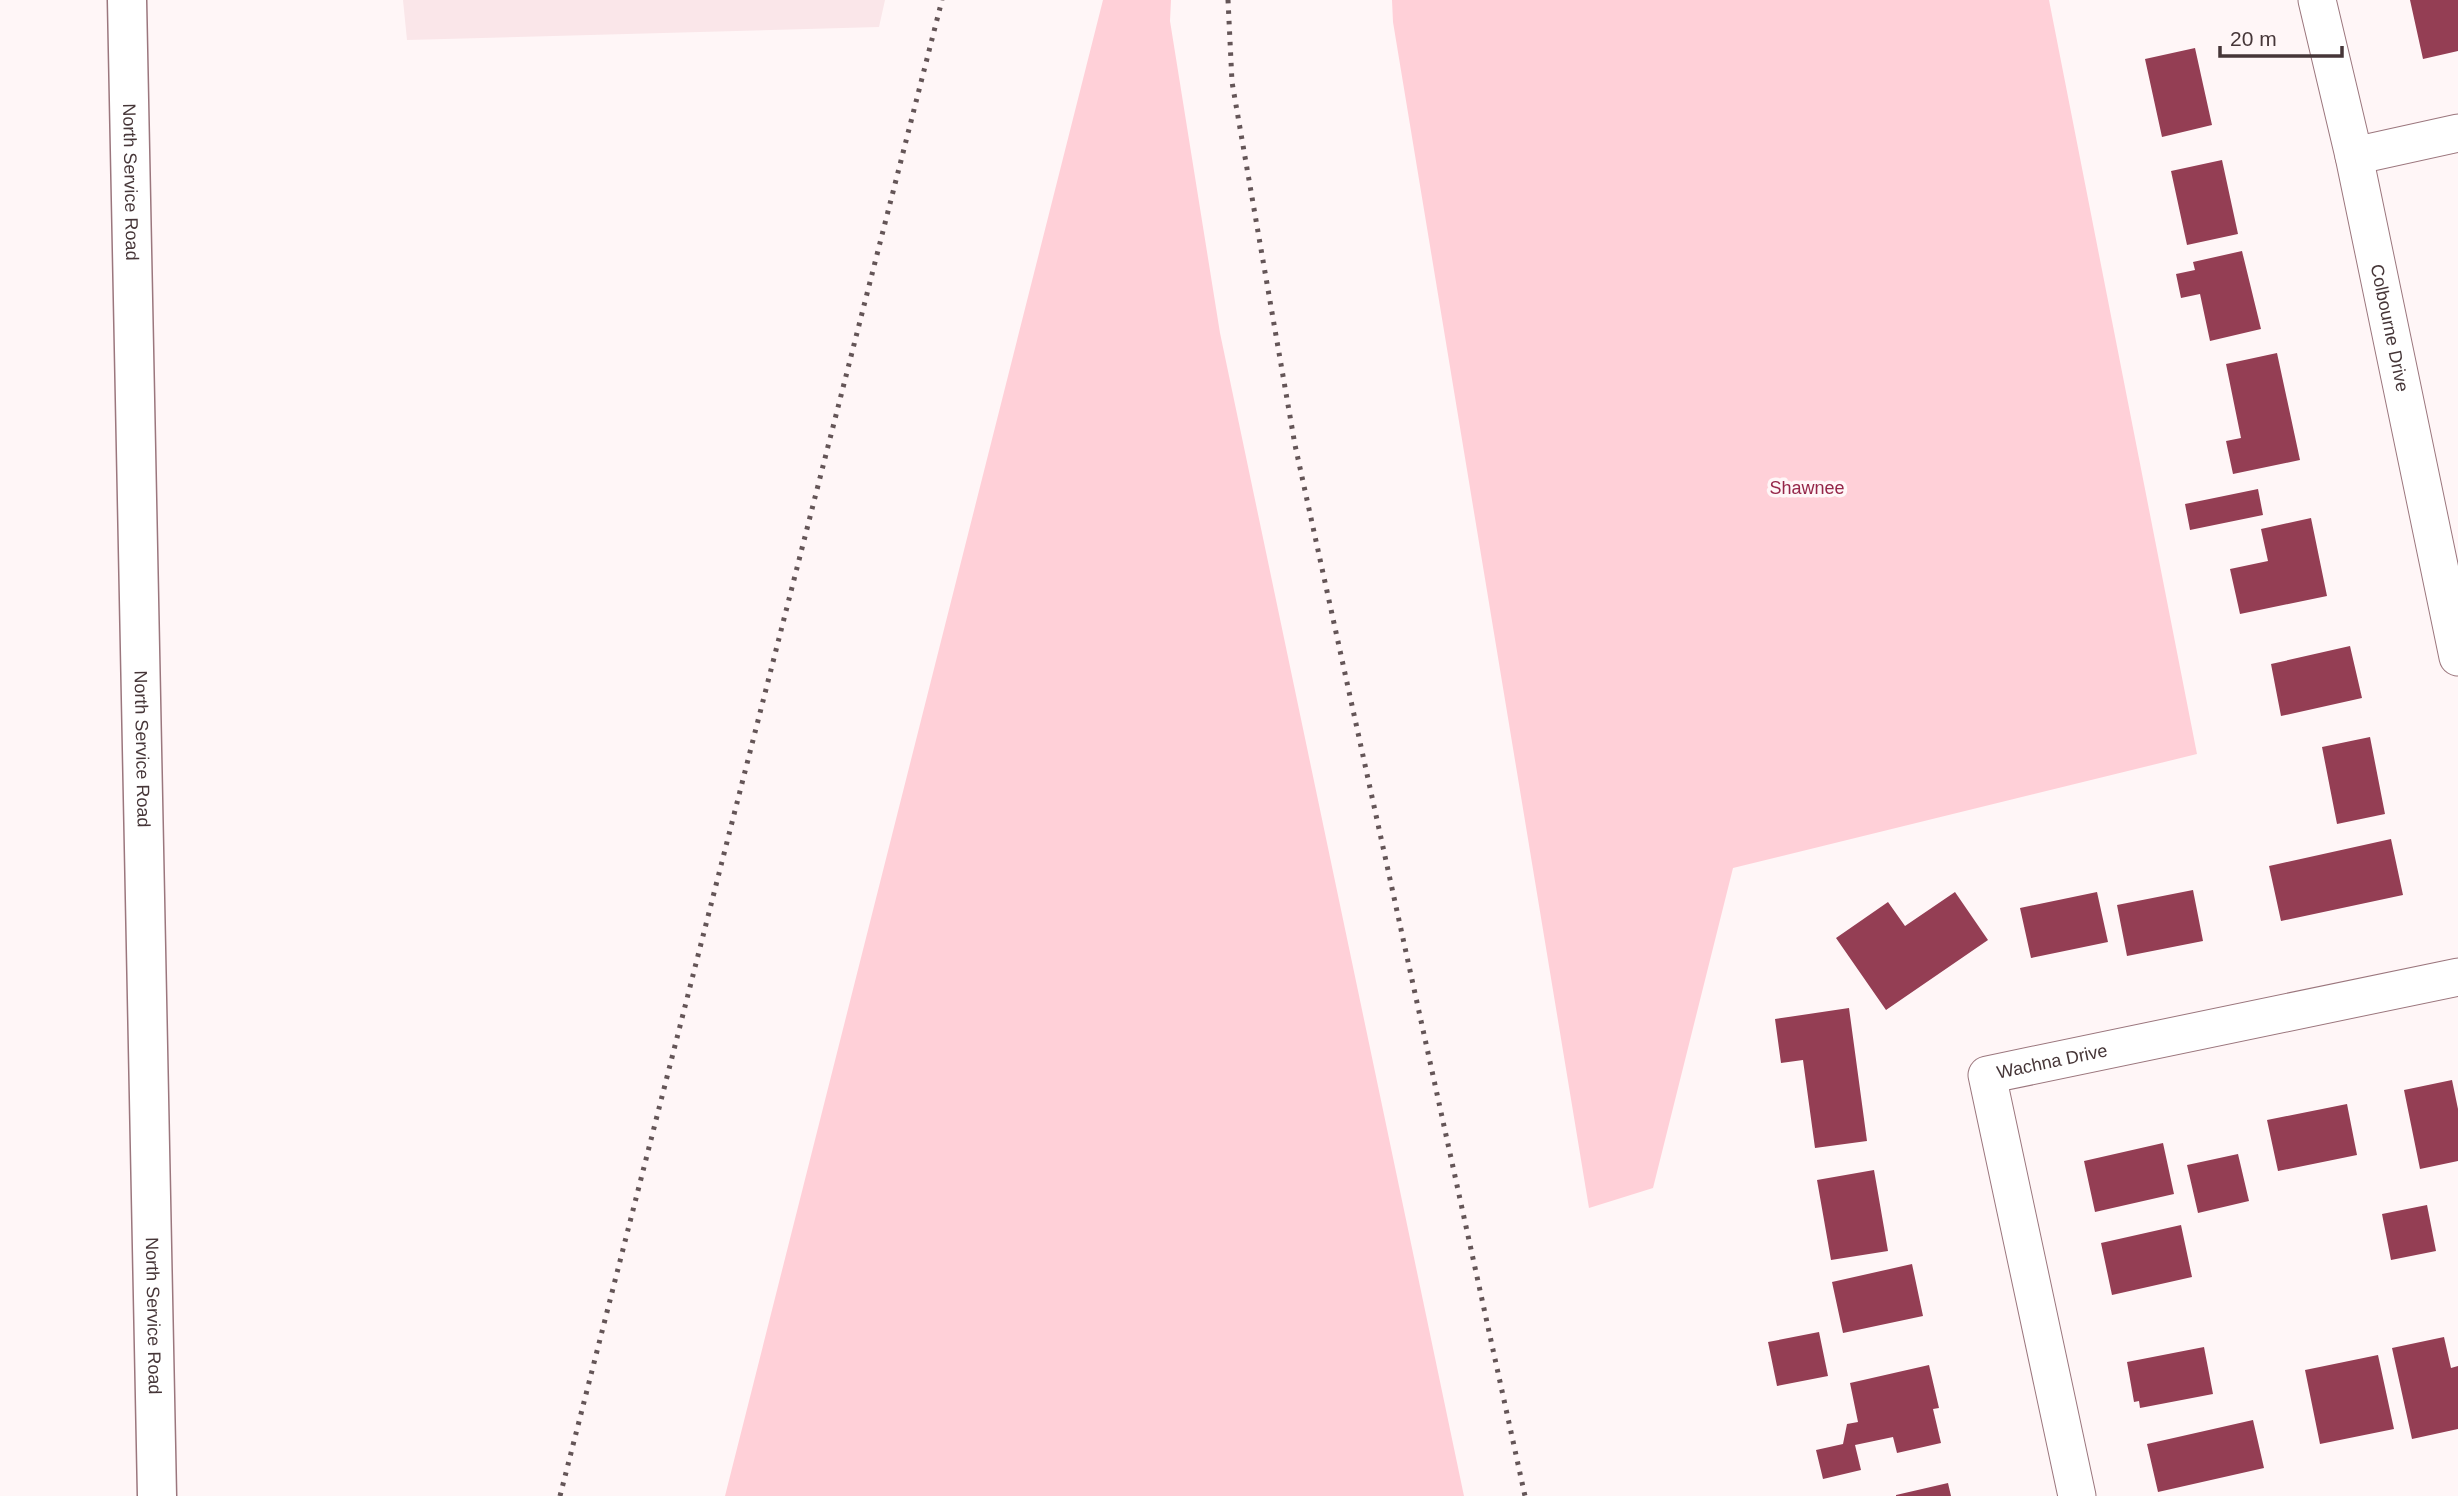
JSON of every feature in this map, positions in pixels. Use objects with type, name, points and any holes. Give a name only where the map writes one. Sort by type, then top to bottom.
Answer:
[{"type":"street","name":"North Service Road","points":[[127,0],[157,1496]]},
{"type":"street","name":"Colbourne Drive","points":[[2317,0],[2354,156],[2458,657]]},
{"type":"street","points":[[2354,156],[2458,133]]},
{"type":"street","name":"Wachna Drive","points":[[2077,1496],[1987,1075],[2458,977]]},
{"type":"shaded area","points":[[403,0],[885,0],[879,27],[407,40]]},
{"type":"green space","points":[[1103,0],[1171,0],[1170,21],[1220,333],[1464,1496],[725,1496]]},
{"type":"green space","name":"Shawnee","points":[[1392,0],[2049,0],[2197,754],[1733,868],[1653,1188],[1589,1208],[1393,22]]},
{"type":"building","points":[[2410,0],[2458,0],[2458,51],[2423,59]]},
{"type":"building","points":[[2195,48],[2212,125],[2162,137],[2145,59]]},
{"type":"building","points":[[2222,160],[2238,234],[2187,245],[2171,171]]},
{"type":"building","points":[[2242,251],[2261,329],[2210,341],[2200,294],[2181,298],[2176,274],[2195,270],[2193,262]]},
{"type":"building","points":[[2277,353],[2300,460],[2233,474],[2226,441],[2241,438],[2226,364]]},
{"type":"building","points":[[2258,489],[2263,515],[2190,530],[2185,504]]},
{"type":"building","points":[[2311,518],[2327,596],[2240,614],[2230,569],[2268,561],[2261,529]]},
{"type":"building","points":[[2350,646],[2362,698],[2281,716],[2271,664]]},
{"type":"building","points":[[2370,737],[2385,814],[2337,824],[2322,747]]},
{"type":"building","points":[[2391,839],[2403,895],[2281,921],[2269,866]]},
{"type":"building","points":[[2193,890],[2203,941],[2127,956],[2117,905]]},
{"type":"building","points":[[1955,892],[1988,940],[1886,1010],[1836,938],[1888,902],[1905,926]]},
{"type":"building","points":[[2097,892],[2108,942],[2031,958],[2020,908]]},
{"type":"building","points":[[1849,1008],[1867,1141],[1815,1148],[1803,1060],[1781,1063],[1775,1019]]},
{"type":"building","points":[[2452,1080],[2458,1109],[2458,1161],[2420,1169],[2404,1090]]},
{"type":"building","points":[[2347,1104],[2357,1155],[2278,1171],[2267,1120]]},
{"type":"building","points":[[2163,1143],[2174,1194],[2095,1212],[2084,1161]]},
{"type":"building","points":[[2238,1154],[2249,1201],[2198,1213],[2187,1165]]},
{"type":"building","points":[[1874,1170],[1888,1251],[1831,1260],[1817,1180]]},
{"type":"building","points":[[2427,1205],[2436,1251],[2391,1260],[2382,1214]]},
{"type":"building","points":[[2181,1225],[2192,1277],[2112,1295],[2101,1243]]},
{"type":"building","points":[[1912,1264],[1923,1316],[1843,1333],[1832,1282]]},
{"type":"building","points":[[1819,1332],[1828,1376],[1777,1386],[1768,1342]]},
{"type":"building","points":[[2444,1337],[2451,1368],[2458,1366],[2458,1429],[2412,1439],[2392,1348]]},
{"type":"building","points":[[2204,1347],[2213,1394],[2140,1408],[2139,1401],[2134,1402],[2127,1362]]},
{"type":"building","points":[[2378,1355],[2394,1429],[2320,1444],[2305,1370]]},
{"type":"building","points":[[1929,1365],[1939,1408],[1933,1409],[1941,1443],[1897,1453],[1893,1437],[1855,1445],[1861,1470],[1823,1479],[1816,1450],[1843,1444],[1847,1424],[1858,1422],[1850,1383]]},
{"type":"building","points":[[2253,1420],[2264,1468],[2158,1492],[2147,1444]]},
{"type":"building","points":[[1948,1483],[1951,1496],[1896,1496],[1896,1495]]},
{"type":"railway","points":[[560,1496],[942,0]]},
{"type":"railway","points":[[1228,0],[1232,82],[1295,445],[1525,1496]]}]
